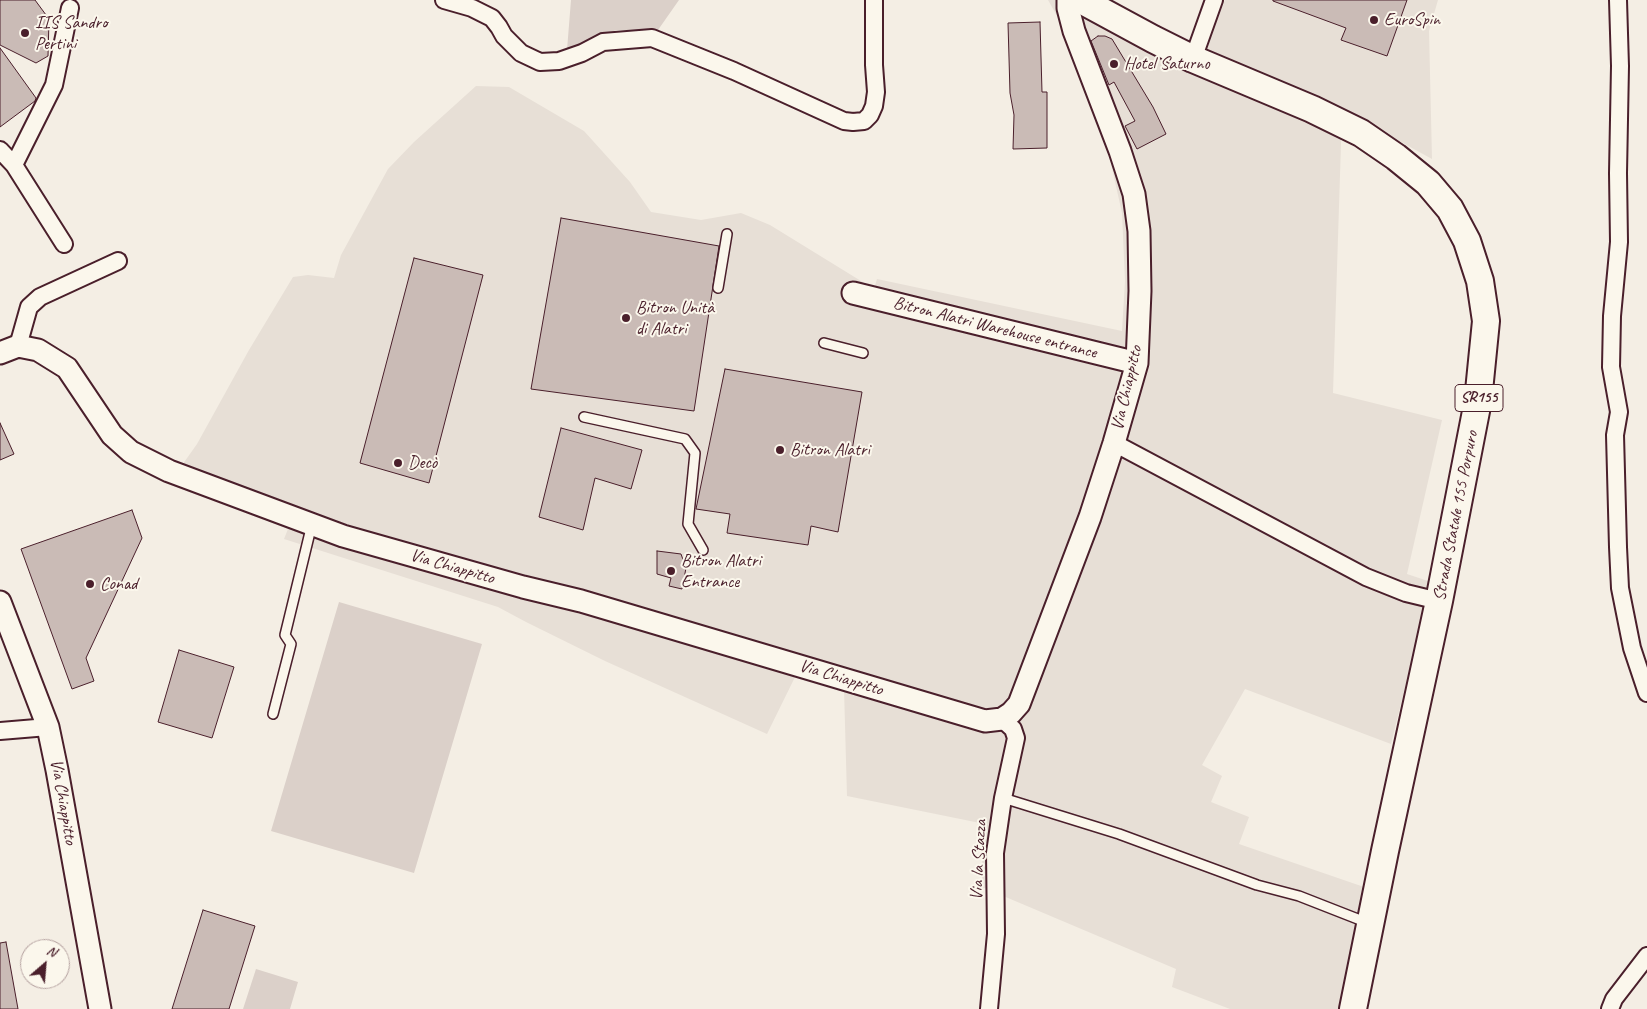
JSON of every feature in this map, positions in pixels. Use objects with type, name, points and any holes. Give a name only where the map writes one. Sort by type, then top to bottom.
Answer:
[{"type":"main road","name":"Strada Statale 155 Porpuro","points":[[1081,0],[1152,39],[1312,109],[1368,138],[1396,157],[1428,183],[1450,209],[1467,240],[1480,281],[1486,320],[1484,359],[1478,401],[1439,601],[1353,1009]]},
{"type":"street","points":[[444,0],[472,8],[492,18],[504,36],[521,53],[540,62],[559,60],[582,53],[603,42],[652,38],[734,71],[844,120],[854,122],[864,121],[870,115],[874,106],[876,92],[874,0]]},
{"type":"street","name":"Via Chiappitto","points":[[9,350],[38,350],[66,368],[112,435],[131,452],[169,471],[343,536],[523,587],[581,601],[985,720],[1002,719],[1019,704],[1090,518],[1137,363],[1140,274],[1139,231],[1134,194],[1120,151],[1074,31],[1068,8],[1068,0]]},
{"type":"street","points":[[1193,58],[1214,0]]},
{"type":"street","points":[[1618,0],[1620,66],[1619,242],[1612,316],[1611,367],[1619,412],[1615,435],[1618,547],[1621,596],[1632,648],[1647,693]]},
{"type":"street","points":[[14,165],[54,85],[70,8]]},
{"type":"street","points":[[0,150],[14,165],[64,244]]},
{"type":"street","points":[[9,350],[29,307],[40,297],[118,261]]},
{"type":"street","name":"Bitron Alatri Warehouse entrance","points":[[853,293],[1137,363]]},
{"type":"street","points":[[1114,443],[1366,577],[1406,593],[1439,601]]},
{"type":"street","name":"Via Chiappitto","points":[[0,602],[48,727],[58,770],[100,1009]]},
{"type":"street","name":"Via la Stazza","points":[[989,1009],[996,934],[995,853],[1003,798],[1016,738],[1013,728],[1002,719]]},
{"type":"street","points":[[0,731],[48,727]]},
{"type":"street","points":[[1610,1009],[1614,1000],[1647,956]]},
{"type":"lane","points":[[718,288],[727,234]]},
{"type":"lane","points":[[824,343],[863,353]]},
{"type":"lane","points":[[584,417],[685,439],[695,453],[688,524],[703,550]]},
{"type":"lane","points":[[273,714],[291,644],[285,634],[312,524]]},
{"type":"lane","points":[[1003,798],[1119,834],[1257,885],[1299,896],[1370,924]]},
{"type":"shaded area","points":[[571,0],[679,0],[658,30],[616,30],[567,50]]},
{"type":"shaded area","points":[[1048,0],[1114,0],[1155,28],[1204,51],[1225,0],[1438,0],[1429,31],[1432,159],[1372,126],[1342,113],[1333,393],[1442,420],[1407,574],[1431,582],[1391,744],[1245,689],[1202,765],[1222,776],[1211,802],[1249,817],[1239,844],[1364,887],[1339,1009],[1230,1009],[1172,987],[1176,969],[982,887],[982,855],[985,824],[847,796],[844,689],[796,675],[767,734],[605,661],[498,607],[284,539],[288,529],[170,482],[197,444],[249,350],[293,277],[308,275],[334,278],[341,255],[388,169],[414,142],[476,86],[509,87],[584,131],[630,182],[651,212],[701,220],[741,213],[770,225],[874,289],[877,279],[1122,331],[1125,281],[1122,213],[1110,159],[1061,23]]},
{"type":"shaded area","points":[[339,602],[482,644],[414,873],[271,831]]},
{"type":"shaded area","points":[[256,969],[298,982],[290,1009],[243,1009]]},
{"type":"building","name":"IIS Sandro Pertini","points":[[0,0],[35,0],[49,19],[48,56],[36,63],[0,45]]},
{"type":"building","name":"EuroSpin","points":[[1273,0],[1407,0],[1387,56],[1341,40],[1346,28]]},
{"type":"building","points":[[1040,22],[1042,92],[1047,92],[1047,148],[1013,149],[1014,115],[1010,93],[1008,23]]},
{"type":"building","name":"Hotel Saturno","points":[[1098,36],[1112,39],[1153,107],[1166,134],[1137,149],[1125,126],[1135,121],[1114,82],[1109,85],[1091,41]]},
{"type":"building","name":"IIS Sandro Pertini","points":[[0,48],[36,98],[35,101],[0,127]]},
{"type":"building","name":"Bitron Unità di Alatri","points":[[561,218],[719,246],[694,411],[531,389]]},
{"type":"building","points":[[414,258],[483,275],[429,483],[360,463]]},
{"type":"building","name":"Bitron Alatri","points":[[725,369],[862,392],[838,532],[811,526],[808,545],[727,533],[730,514],[696,509]]},
{"type":"building","points":[[0,423],[14,454],[0,460]]},
{"type":"building","points":[[561,428],[642,450],[631,489],[595,478],[583,530],[539,517]]},
{"type":"building","points":[[132,510],[142,538],[86,658],[94,681],[72,689],[21,549]]},
{"type":"building","name":"Bitron Alatri Entrance","points":[[657,551],[681,554],[686,568],[682,589],[669,586],[671,578],[657,574]]},
{"type":"building","points":[[179,650],[234,667],[212,738],[158,722]]},
{"type":"building","points":[[203,910],[255,926],[229,1009],[172,1009]]},
{"type":"building","points":[[6,942],[18,1009],[0,1009],[0,943]]},
{"type":"place","name":"EuroSpin","points":[[1374,20]]},
{"type":"place","name":"IIS Sandro Pertini","points":[[25,33]]},
{"type":"place","name":"Hotel Saturno","points":[[1114,64]]},
{"type":"place","name":"Bitron Unità di Alatri","points":[[626,318]]},
{"type":"place","name":"Bitron Alatri","points":[[780,450]]},
{"type":"place","name":"Decò","points":[[398,463]]},
{"type":"place","name":"Bitron Alatri Entrance","points":[[671,571]]},
{"type":"place","name":"Conad","points":[[90,584]]}]
